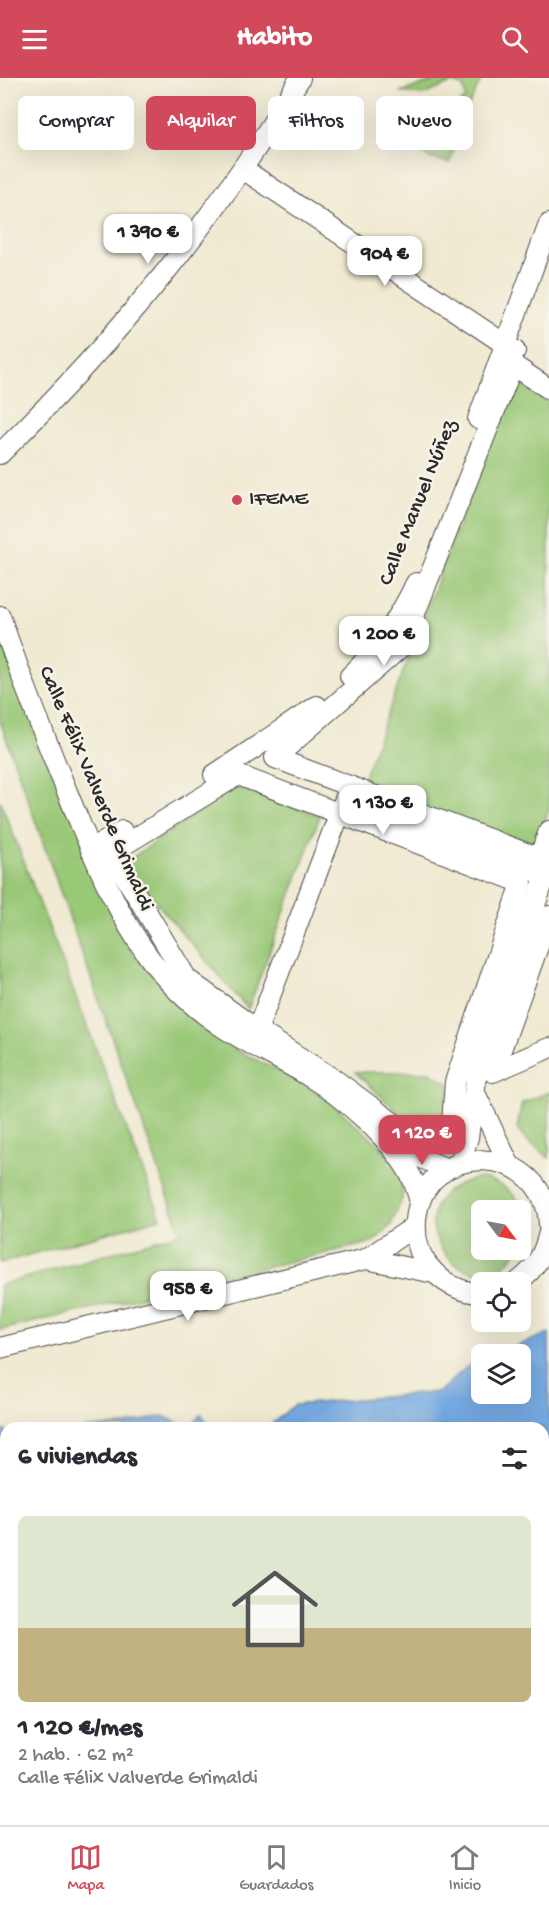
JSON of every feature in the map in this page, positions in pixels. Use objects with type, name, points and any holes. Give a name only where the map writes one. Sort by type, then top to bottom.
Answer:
[{"type":"street","points":[[0,454],[65,389],[173,265],[243,169],[300,78]]},
{"type":"street","points":[[243,169],[549,375]]},
{"type":"street","name":"Calle Manuel Núñez","points":[[92,850],[244,757],[306,714],[363,663],[391,626],[412,590],[429,553],[549,224]]},
{"type":"street","points":[[395,1137],[423,1145],[451,1136],[454,1082],[522,883],[344,801],[275,758],[402,646],[513,365],[549,389]]},
{"type":"street","name":"Calle Félix Valverde Grimaldi","points":[[0,616],[23,686],[92,850],[129,930],[152,962],[197,1009],[226,1032],[254,1038],[395,1137],[453,1166]]},
{"type":"street","points":[[244,757],[260,771],[548,872],[478,1066],[468,1138],[453,1166],[431,1183],[420,1201],[415,1226],[417,1244],[424,1260],[434,1273],[452,1286],[471,1290]]},
{"type":"street","points":[[344,801],[254,1038],[187,979],[111,853],[238,775],[344,801],[539,858],[549,831]]},
{"type":"street","points":[[549,916],[493,1072],[549,1048]]},
{"type":"street","points":[[475,1093],[549,1062]]},
{"type":"street","points":[[475,1093],[509,1164]]},
{"type":"street","name":"Calle Félix Valverde Grimaldi","points":[[395,1137],[420,1201]]},
{"type":"street","points":[[453,1166],[493,1160],[509,1164],[543,1189],[549,1226]]},
{"type":"street","points":[[0,1348],[366,1259],[415,1226]]},
{"type":"street","points":[[531,1272],[544,1252],[549,1232]]},
{"type":"street","points":[[366,1259],[434,1273]]},
{"type":"green space","points":[[444,78],[482,78],[473,97],[466,96],[463,86],[451,83],[424,95],[400,92]]},
{"type":"green space","points":[[417,150],[454,150],[450,163],[429,158]]},
{"type":"green space","points":[[513,377],[549,401],[549,810],[533,853],[361,785]]},
{"type":"green space","points":[[0,609],[132,952],[183,1009],[236,1050],[314,1088],[392,1156],[403,1178],[402,1199],[391,1225],[373,1242],[0,1330],[0,1285],[181,1233],[0,721]]},
{"type":"green space","points":[[236,786],[320,816],[248,1009],[123,864]]},
{"type":"green space","points":[[0,800],[161,1218],[0,1263]]},
{"type":"green space","points":[[355,1072],[430,1072],[450,1085],[445,1130],[418,1131]]},
{"type":"green space","points":[[549,1092],[549,1158],[522,1136],[517,1128],[522,1103]]},
{"type":"green space","points":[[480,1178],[503,1187],[517,1200],[471,1200],[471,1260],[507,1260],[497,1269],[476,1272],[456,1264],[441,1248],[433,1228],[436,1207],[450,1189]]},
{"type":"water","points":[[549,1333],[549,1422],[274,1422],[294,1405],[439,1392],[471,1364],[471,1404],[531,1404],[531,1344],[522,1344]]},
{"type":"water","points":[[201,1414],[207,1422],[195,1422]]},
{"type":"water","points":[[163,1416],[176,1422],[138,1422]]},
{"type":"place","name":"IFEME","points":[[237,500]]}]
